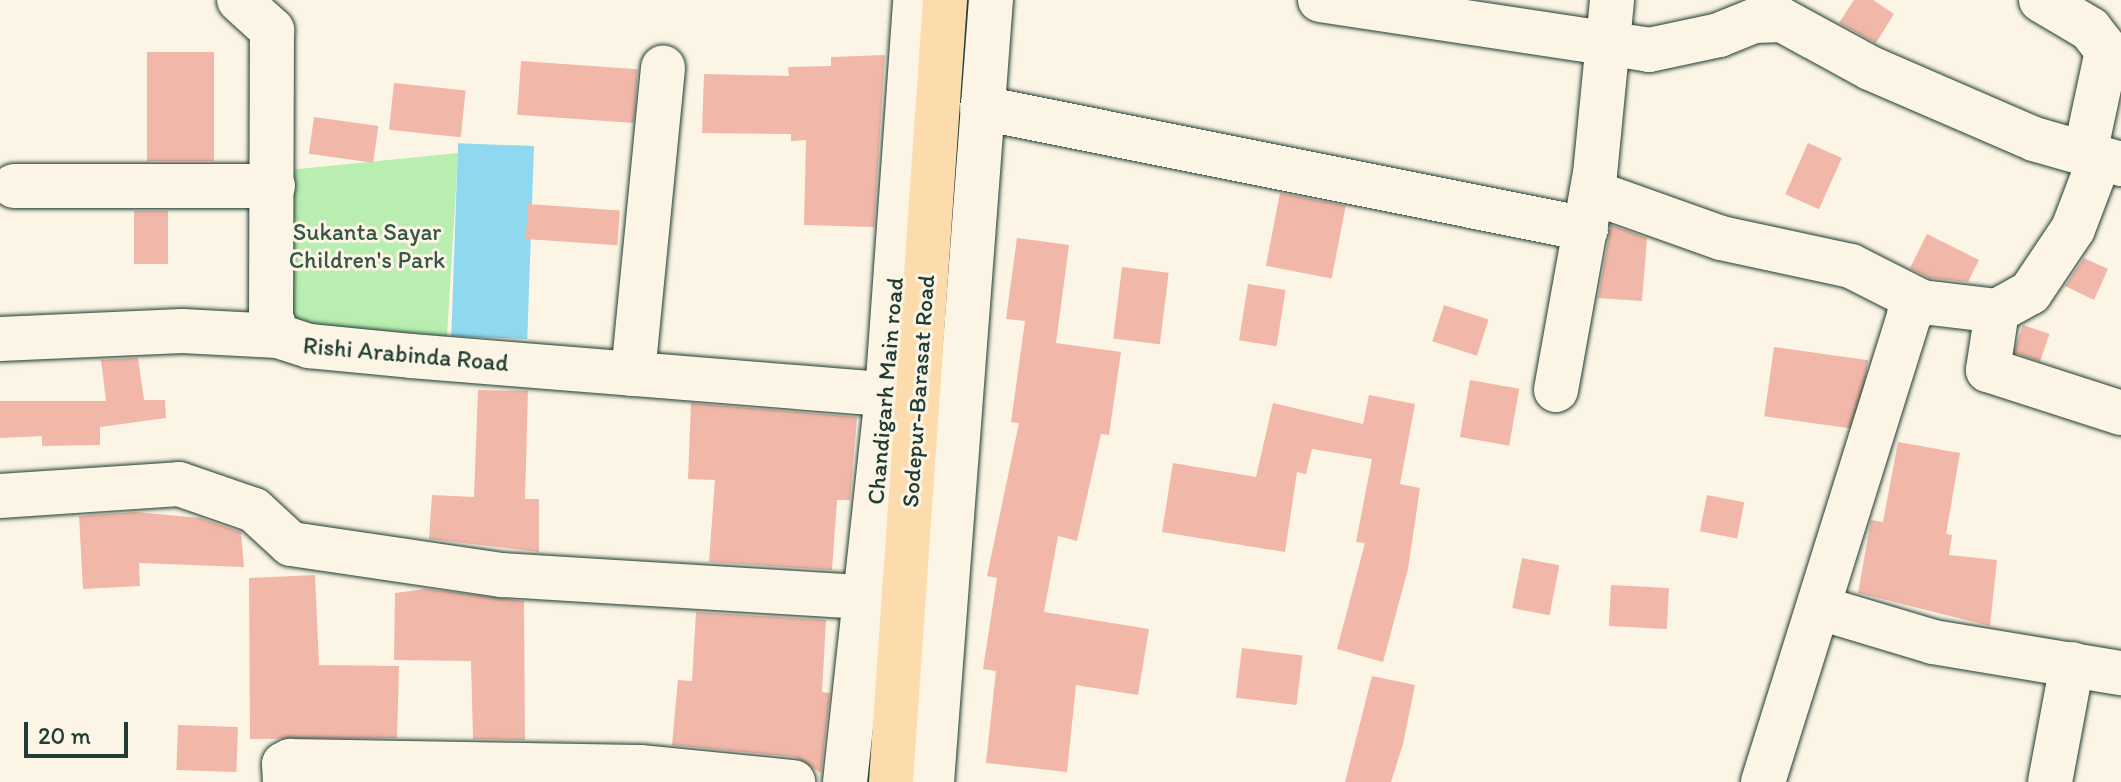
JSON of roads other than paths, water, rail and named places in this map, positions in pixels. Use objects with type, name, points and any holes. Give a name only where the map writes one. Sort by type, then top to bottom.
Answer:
[{"type":"main road","name":"Sodepur-Barasat Road","points":[[891,782],[945,0]]},
{"type":"street","name":"Rishi Arabinda Road","points":[[239,0],[272,30],[271,317],[278,336],[324,348],[887,394]]},
{"type":"street","name":"Chandigarh Main road","points":[[845,782],[887,394],[915,0]]},
{"type":"street","points":[[932,782],[991,0]]},
{"type":"street","points":[[1320,0],[1649,50],[1719,35],[1754,21],[1782,20],[1870,68],[2034,139],[2102,159]]},
{"type":"street","points":[[1556,390],[1589,210],[1612,45],[1612,0]]},
{"type":"street","points":[[982,108],[1589,210],[1851,266],[1922,302],[1997,311],[2030,293],[2055,259],[2102,159],[2107,51],[2090,29],[2041,0]]},
{"type":"street","points":[[633,374],[663,67]]},
{"type":"street","points":[[14,186],[273,186]]},
{"type":"street","points":[[1763,782],[1820,608],[1909,315],[1922,302]]},
{"type":"street","points":[[1997,311],[1988,370],[2121,413]]},
{"type":"street","points":[[0,339],[182,331],[278,336]]},
{"type":"street","points":[[0,496],[179,484],[254,510],[291,544],[502,575],[866,597]]},
{"type":"street","points":[[1820,608],[1933,642],[2121,673]]},
{"type":"street","points":[[2050,782],[2072,664]]},
{"type":"street","points":[[285,782],[284,764],[290,761],[432,773],[793,782]]},
{"type":"water","points":[[458,143],[534,146],[527,339],[451,336]]},
{"type":"park label","name":"Sukanta Sayar Children's Park","points":[[367,246]]}]
